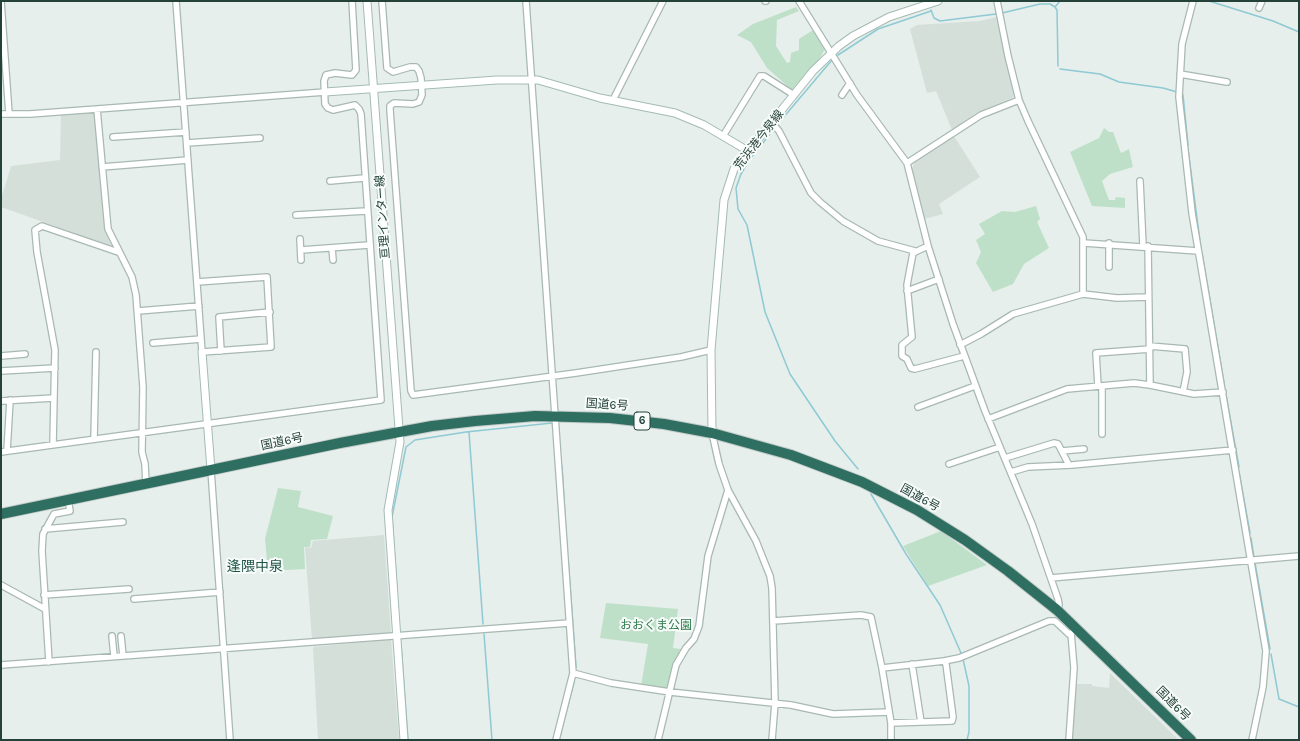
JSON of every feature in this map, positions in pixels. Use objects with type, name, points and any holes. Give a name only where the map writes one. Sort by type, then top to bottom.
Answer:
[{"type":"highway","name":"国道6号","points":[[1,514],[398,432],[482,420],[555,416],[629,420],[712,433],[791,455],[869,485],[917,510],[965,540],[1008,571],[1057,610],[1191,740]]},
{"type":"main road","name":"亘理インター線","points":[[367,1],[399,450],[388,510],[404,740]]},
{"type":"main road","name":"荒浜港今泉線","points":[[712,433],[711,350],[724,200],[731,176],[748,151],[813,71],[832,53],[853,36],[889,17],[938,1]]},
{"type":"main road","points":[[325,92],[497,80],[530,80],[551,83],[613,100],[675,113],[704,125],[748,151]]},
{"type":"main road","points":[[202,352],[211,470]]},
{"type":"street","points":[[1,1],[9,114]]},
{"type":"street","points":[[176,1],[202,352],[271,347],[267,277],[197,282]]},
{"type":"street","points":[[10,400],[4,451],[381,400],[366,211],[360,109],[355,105],[330,110],[325,104],[324,81],[326,75],[335,73],[352,75],[356,70],[352,1]]},
{"type":"street","points":[[382,1],[387,68],[393,72],[410,67],[416,67],[420,73],[422,95],[419,102],[413,104],[394,103],[390,106],[411,391],[413,395],[416,396],[680,357],[711,350]]},
{"type":"street","points":[[526,1],[530,80],[573,673],[556,740]]},
{"type":"street","points":[[613,100],[624,74],[663,1]]},
{"type":"street","points":[[799,1],[850,83],[906,163],[928,246],[960,345],[975,386],[1032,524],[1058,599],[1059,605],[1057,610]]},
{"type":"street","points":[[997,1],[1019,100],[1083,237],[1084,294]]},
{"type":"street","points":[[1193,1],[1182,44],[1179,97],[1198,251],[1252,560],[1266,655],[1263,687],[1252,740]]},
{"type":"street","points":[[1259,8],[1262,1]]},
{"type":"street","points":[[1180,74],[1227,82]]},
{"type":"street","points":[[723,136],[760,76],[764,76],[794,95]]},
{"type":"street","points":[[842,95],[850,83]]},
{"type":"street","points":[[1,114],[97,109],[325,92]]},
{"type":"street","points":[[906,163],[981,115],[1019,100]]},
{"type":"street","points":[[97,109],[108,229],[118,252],[132,277],[138,311],[143,387],[142,452],[145,464],[146,484]]},
{"type":"street","points":[[772,123],[779,131],[811,192],[820,202],[844,221],[878,241],[915,251],[928,246]]},
{"type":"street","points":[[113,137],[186,132]]},
{"type":"street","points":[[187,143],[260,138]]},
{"type":"street","points":[[102,166],[188,160]]},
{"type":"street","points":[[330,180],[364,178]]},
{"type":"street","points":[[1140,181],[1148,297],[1150,384]]},
{"type":"street","points":[[296,215],[366,211]]},
{"type":"street","points":[[53,444],[54,350],[37,252],[35,230],[42,226],[118,252]]},
{"type":"street","points":[[300,239],[302,260]]},
{"type":"street","points":[[1084,243],[1109,243],[1198,251]]},
{"type":"street","points":[[1109,243],[1109,267]]},
{"type":"street","points":[[301,250],[369,245]]},
{"type":"street","points":[[332,248],[333,260]]},
{"type":"street","points":[[915,251],[911,262],[907,291],[912,337],[904,342],[901,348],[902,356],[907,359],[911,368],[919,369],[964,356]]},
{"type":"street","points":[[907,291],[939,279]]},
{"type":"street","points":[[960,345],[982,334],[1013,314],[1084,294],[1117,298],[1148,297]]},
{"type":"street","points":[[138,311],[199,306]]},
{"type":"street","points":[[221,351],[219,316],[270,312]]},
{"type":"street","points":[[153,342],[201,339]]},
{"type":"street","points":[[1102,434],[1100,386],[1096,353],[1150,348],[1185,349],[1187,372],[1183,392]]},
{"type":"street","points":[[94,439],[96,352]]},
{"type":"street","points":[[1,356],[25,354]]},
{"type":"street","points":[[1,371],[55,368]]},
{"type":"street","points":[[988,418],[1067,389],[1134,383],[1150,384],[1194,394],[1223,392]]},
{"type":"street","points":[[918,407],[975,386]]},
{"type":"street","points":[[1,400],[54,398]]},
{"type":"street","points":[[712,433],[719,464],[728,490],[766,563],[772,588],[775,704],[772,740]]},
{"type":"street","points":[[1005,458],[1050,443],[1058,444],[1069,465]]},
{"type":"street","points":[[949,464],[1000,447]]},
{"type":"street","points":[[1062,451],[1084,449]]},
{"type":"street","points":[[1011,472],[1028,467],[1069,465],[1233,450]]},
{"type":"street","points":[[211,470],[230,740]]},
{"type":"street","points":[[658,740],[680,657],[694,639],[700,626],[711,543],[728,490]]},
{"type":"street","points":[[49,662],[44,595],[42,551],[43,534],[54,514],[70,511],[68,500]]},
{"type":"street","points":[[45,529],[123,522]]},
{"type":"street","points":[[1051,578],[1299,556]]},
{"type":"street","points":[[1,585],[45,609]]},
{"type":"street","points":[[44,595],[129,589]]},
{"type":"street","points":[[134,599],[220,592]]},
{"type":"street","points":[[773,621],[868,615],[872,620],[882,668],[891,723],[891,740]]},
{"type":"street","points":[[882,668],[959,658],[1049,621],[1055,621],[1071,636]]},
{"type":"street","points":[[1069,621],[1074,668],[1069,740]]},
{"type":"street","points":[[1,666],[114,656],[569,623]]},
{"type":"street","points":[[112,636],[114,656]]},
{"type":"street","points":[[121,636],[123,656]]},
{"type":"street","points":[[891,723],[952,721],[954,717],[944,660]]},
{"type":"street","points":[[912,664],[921,722]]},
{"type":"street","points":[[573,673],[611,683],[670,692],[791,705],[833,714],[889,712]]},
{"type":"shaded area","points":[[996,17],[1014,97],[976,113],[952,130],[936,91],[927,93],[910,29],[917,25],[980,21]]},
{"type":"shaded area","points":[[95,111],[105,229],[111,246],[1,207],[1,199],[11,166],[60,160],[61,115]]},
{"type":"shaded area","points":[[954,136],[980,177],[939,204],[943,214],[924,219],[912,171],[914,163]]},
{"type":"shaded area","points":[[384,535],[391,633],[312,639],[305,547],[311,548],[313,541]]},
{"type":"shaded area","points":[[391,639],[399,740],[318,740],[313,647]]},
{"type":"shaded area","points":[[1110,673],[1179,740],[1071,740],[1076,684],[1092,684],[1092,686],[1109,688]]},
{"type":"green space","points":[[796,7],[799,11],[777,20],[776,46],[787,63],[790,62],[791,53],[799,50],[799,39],[813,30],[825,49],[820,58],[792,90],[767,68],[751,42],[737,35],[753,24]]},
{"type":"green space","points":[[1104,128],[1109,132],[1113,132],[1121,153],[1129,149],[1133,167],[1110,174],[1102,181],[1109,200],[1115,200],[1116,197],[1125,198],[1125,208],[1092,206],[1070,152],[1099,138]]},
{"type":"green space","points":[[1036,206],[1040,219],[1037,222],[1049,248],[1024,264],[1013,284],[993,292],[976,263],[981,252],[976,240],[985,234],[979,224],[1002,211],[1015,212]]},
{"type":"green space","points":[[278,488],[301,491],[298,507],[333,516],[327,539],[311,540],[310,547],[304,547],[305,569],[268,571],[265,539]]},
{"type":"green space","points":[[941,531],[987,565],[928,586],[903,546]]},
{"type":"green space","name":"おおくま公園","points":[[606,603],[678,609],[673,648],[681,649],[674,662],[667,688],[641,686],[648,644],[600,638]]},
{"type":"waterway","points":[[1055,7],[1060,1]]},
{"type":"waterway","points":[[1209,1],[1273,21],[1299,32]]},
{"type":"waterway","points":[[1002,13],[1040,4],[1050,4],[1055,7],[1057,10],[1058,66]]},
{"type":"waterway","points":[[931,10],[934,18],[940,21],[996,14]]},
{"type":"waterway","points":[[838,55],[878,29],[931,11]]},
{"type":"waterway","points":[[777,125],[832,60]]},
{"type":"waterway","points":[[1060,69],[1100,74],[1119,82],[1163,88],[1177,92]]},
{"type":"waterway","points":[[1182,94],[1188,145]]},
{"type":"waterway","points":[[774,129],[750,159],[741,174],[736,188],[738,209],[747,225],[765,312],[790,374],[835,441],[858,469]]},
{"type":"waterway","points":[[1188,149],[1201,249]]},
{"type":"waterway","points":[[1202,253],[1224,383]]},
{"type":"waterway","points":[[1226,395],[1239,467]]},
{"type":"waterway","points":[[397,590],[392,517],[406,447],[415,440],[466,432],[552,423]]},
{"type":"waterway","points":[[469,432],[483,624]]},
{"type":"waterway","points":[[562,466],[567,549]]},
{"type":"waterway","points":[[1239,472],[1250,533]]},
{"type":"waterway","points":[[871,494],[906,554],[940,605],[961,653]]},
{"type":"waterway","points":[[1251,538],[1254,557]]},
{"type":"waterway","points":[[568,558],[576,667]]},
{"type":"waterway","points":[[1255,563],[1270,649]]},
{"type":"waterway","points":[[484,634],[492,740]]},
{"type":"waterway","points":[[401,644],[408,740]]},
{"type":"waterway","points":[[1271,654],[1279,699],[1299,707]]},
{"type":"waterway","points":[[963,659],[969,686],[969,732],[967,740]]},
{"type":"waterway","points":[[559,740],[574,682]]},
{"type":"district","name":"逢隈中泉","points":[[255,567]]}]
